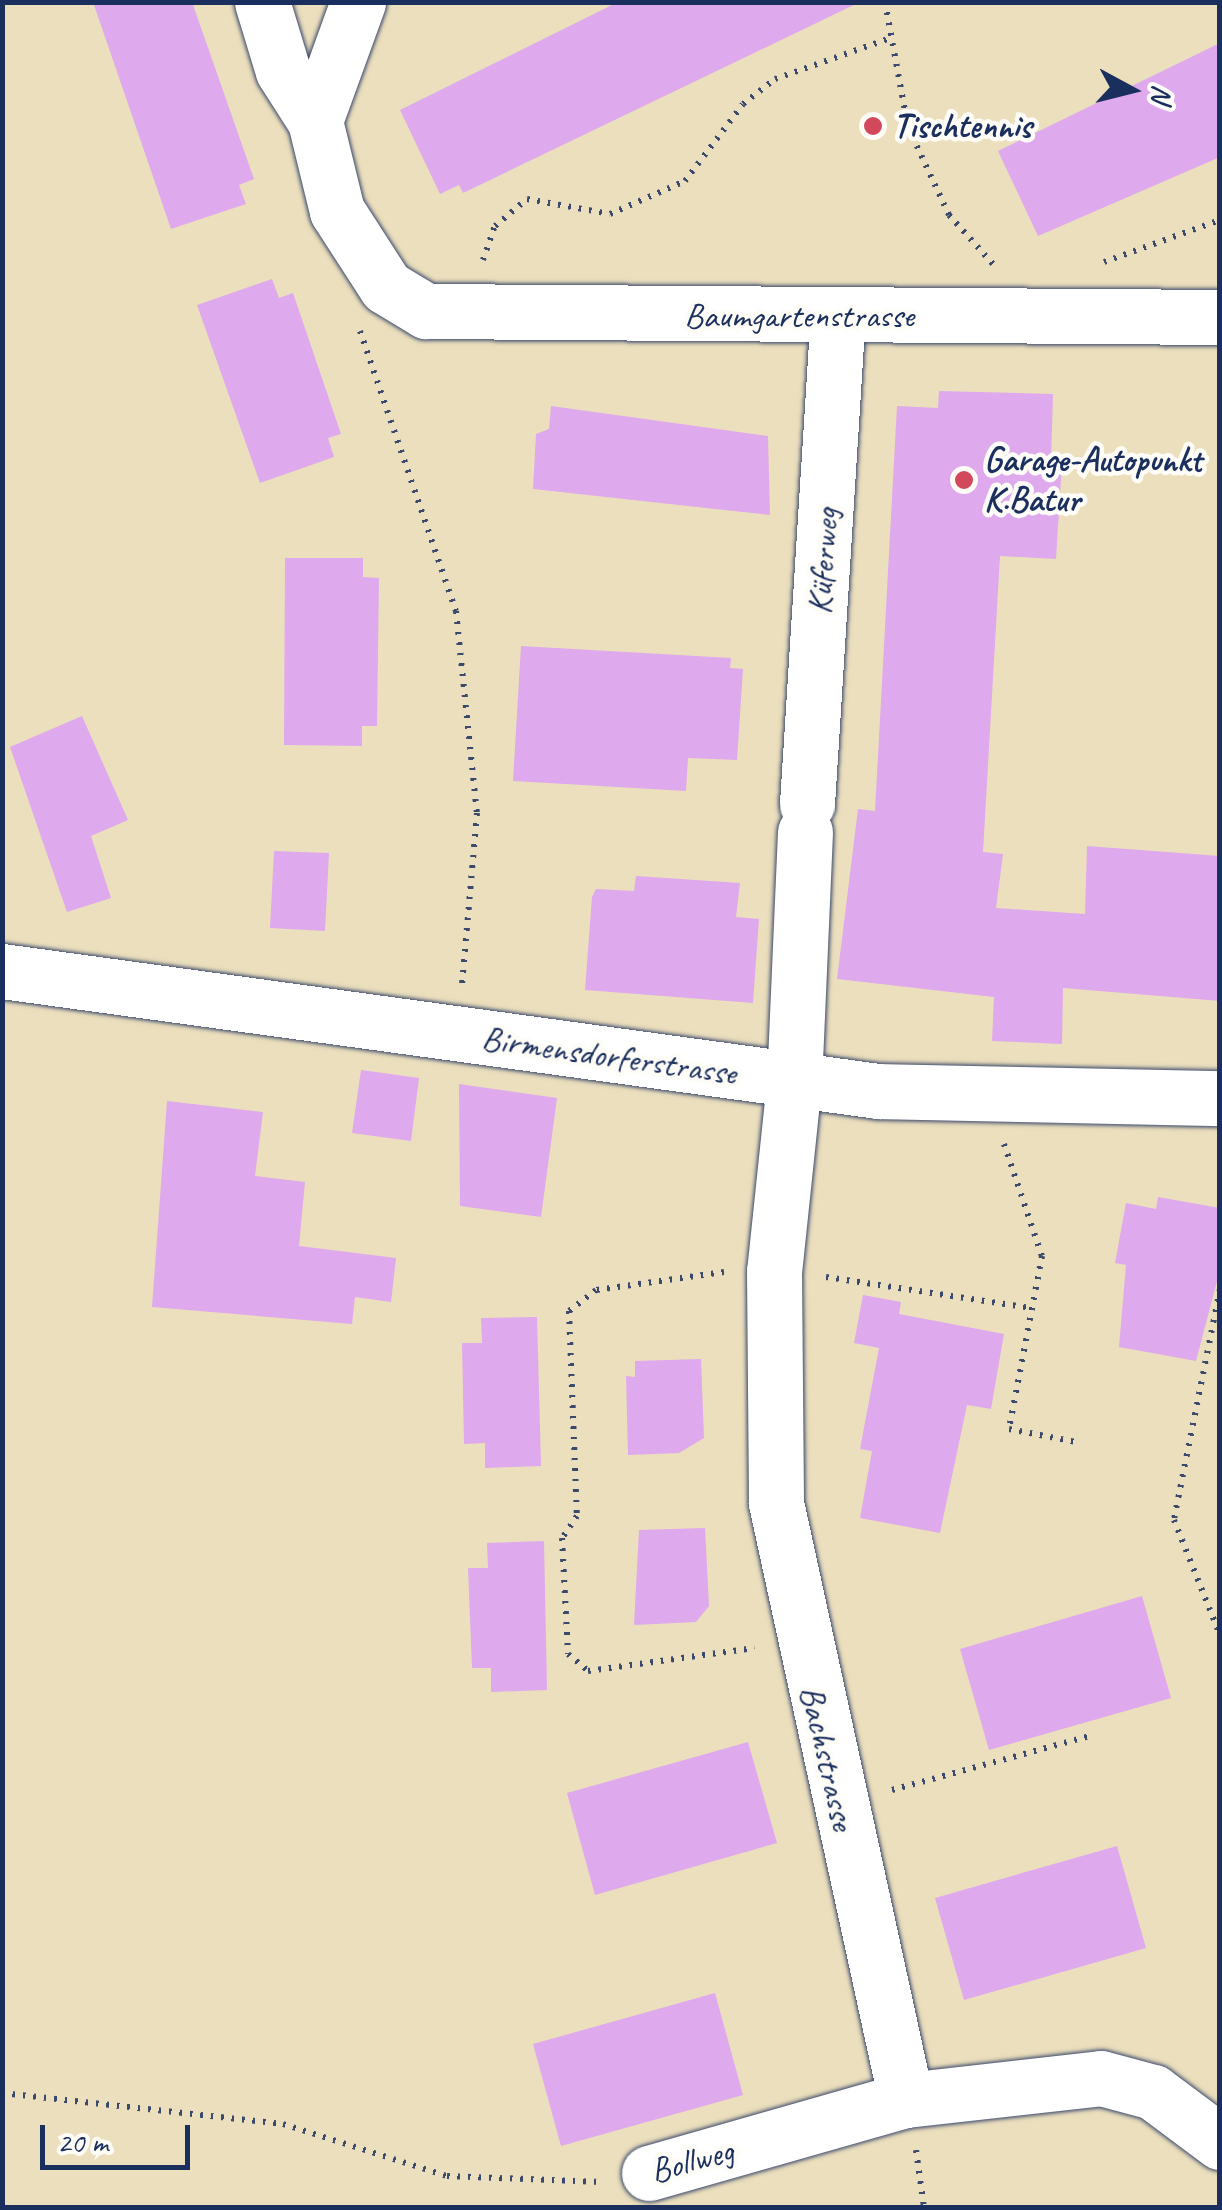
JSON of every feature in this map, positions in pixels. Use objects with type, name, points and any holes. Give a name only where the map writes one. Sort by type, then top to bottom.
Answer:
[{"type":"street","name":"Baumgartenstrasse","points":[[262,2],[283,71],[314,121],[337,211],[386,287],[426,311],[1220,318]]},
{"type":"street","points":[[314,121],[358,2]]},
{"type":"street","name":"Küferweg","points":[[794,1082],[798,956],[838,317]]},
{"type":"street","name":"Birmensdorferstrasse","points":[[2,971],[794,1082],[1220,1098]]},
{"type":"street","name":"Bachstrasse","points":[[794,1082],[774,1270],[776,1503],[800,1640],[906,2100]]},
{"type":"street","points":[[906,2100],[1101,2078],[1153,2092],[1220,2142]]},
{"type":"street","name":"Bollweg","points":[[649,2173],[906,2100]]},
{"type":"path","points":[[886,2],[908,127],[948,214],[993,264],[1009,268]]},
{"type":"path","points":[[464,312],[495,226],[528,199],[610,214],[685,180],[743,104],[776,79],[891,38]]},
{"type":"path","points":[[1089,268],[1220,220]]},
{"type":"path","points":[[386,287],[357,336],[456,611],[477,814],[460,1000]]},
{"type":"path","points":[[999,1129],[1042,1256],[1009,1430],[1082,1443]]},
{"type":"path","points":[[774,1270],[1032,1308]]},
{"type":"path","points":[[702,1272],[596,1290],[569,1311],[577,1516],[562,1538],[568,1654],[588,1671],[800,1640]]},
{"type":"path","points":[[1220,1289],[1174,1520],[1220,1635]]},
{"type":"path","points":[[838,1805],[1094,1734]]},
{"type":"path","name":"Bollweg","points":[[2,2094],[284,2124],[467,2179],[525,2186],[649,2173]]},
{"type":"building","points":[[93,2],[192,2],[254,179],[239,185],[246,204],[171,229]]},
{"type":"building","points":[[618,2],[860,2],[463,193],[459,185],[440,194],[400,110]]},
{"type":"building","points":[[1220,43],[1220,157],[1038,236],[998,151]]},
{"type":"building","points":[[272,279],[279,298],[293,293],[341,434],[328,438],[334,457],[260,483],[197,305]]},
{"type":"building","points":[[939,391],[1053,394],[1051,462],[1062,463],[1056,559],[1000,556],[983,852],[1003,854],[996,908],[1085,914],[1087,846],[1220,856],[1220,1001],[1063,988],[1062,1044],[992,1041],[994,997],[837,979],[858,809],[875,811],[897,406],[938,408]]},
{"type":"building","points":[[551,406],[768,436],[770,515],[533,489],[536,434],[549,429]]},
{"type":"building","points":[[285,558],[363,558],[363,577],[379,578],[377,726],[362,726],[362,746],[284,745]]},
{"type":"building","points":[[521,646],[731,658],[730,668],[743,669],[737,760],[688,758],[686,791],[513,781]]},
{"type":"building","points":[[82,716],[128,820],[91,836],[111,898],[67,912],[10,747]]},
{"type":"building","points":[[274,851],[329,853],[325,931],[270,928]]},
{"type":"building","points":[[636,876],[740,883],[736,917],[759,919],[753,1003],[585,990],[592,897],[596,889],[634,891]]},
{"type":"building","points":[[361,1070],[419,1078],[411,1141],[352,1133]]},
{"type":"building","points":[[459,1084],[557,1098],[541,1217],[460,1206]]},
{"type":"building","points":[[167,1101],[263,1112],[255,1176],[305,1182],[299,1246],[396,1258],[391,1302],[355,1297],[352,1324],[152,1307]]},
{"type":"building","points":[[1158,1197],[1220,1208],[1220,1270],[1196,1361],[1119,1347],[1126,1265],[1115,1263],[1126,1203],[1156,1209]]},
{"type":"building","points":[[863,1295],[901,1302],[899,1314],[1004,1334],[991,1409],[967,1405],[940,1533],[860,1518],[872,1451],[860,1449],[879,1348],[854,1343]]},
{"type":"building","points":[[537,1317],[541,1466],[485,1468],[485,1443],[464,1444],[462,1343],[482,1343],[481,1318]]},
{"type":"building","points":[[701,1359],[704,1438],[679,1453],[628,1455],[626,1376],[635,1377],[635,1361]]},
{"type":"building","points":[[705,1528],[709,1606],[696,1622],[634,1625],[639,1530]]},
{"type":"building","points":[[544,1541],[547,1690],[491,1692],[491,1668],[472,1668],[468,1568],[488,1568],[487,1543]]},
{"type":"building","points":[[1142,1596],[1171,1698],[989,1750],[960,1649]]},
{"type":"building","points":[[748,1742],[777,1843],[595,1895],[567,1793]]},
{"type":"building","points":[[1117,1846],[1146,1948],[964,2000],[935,1898]]},
{"type":"building","points":[[715,1993],[743,2095],[561,2146],[533,2044]]},
{"type":"place","name":"Tischtennis","points":[[873,126]]},
{"type":"place","name":"Garage-Autopunkt K.Batur","points":[[964,480]]}]
